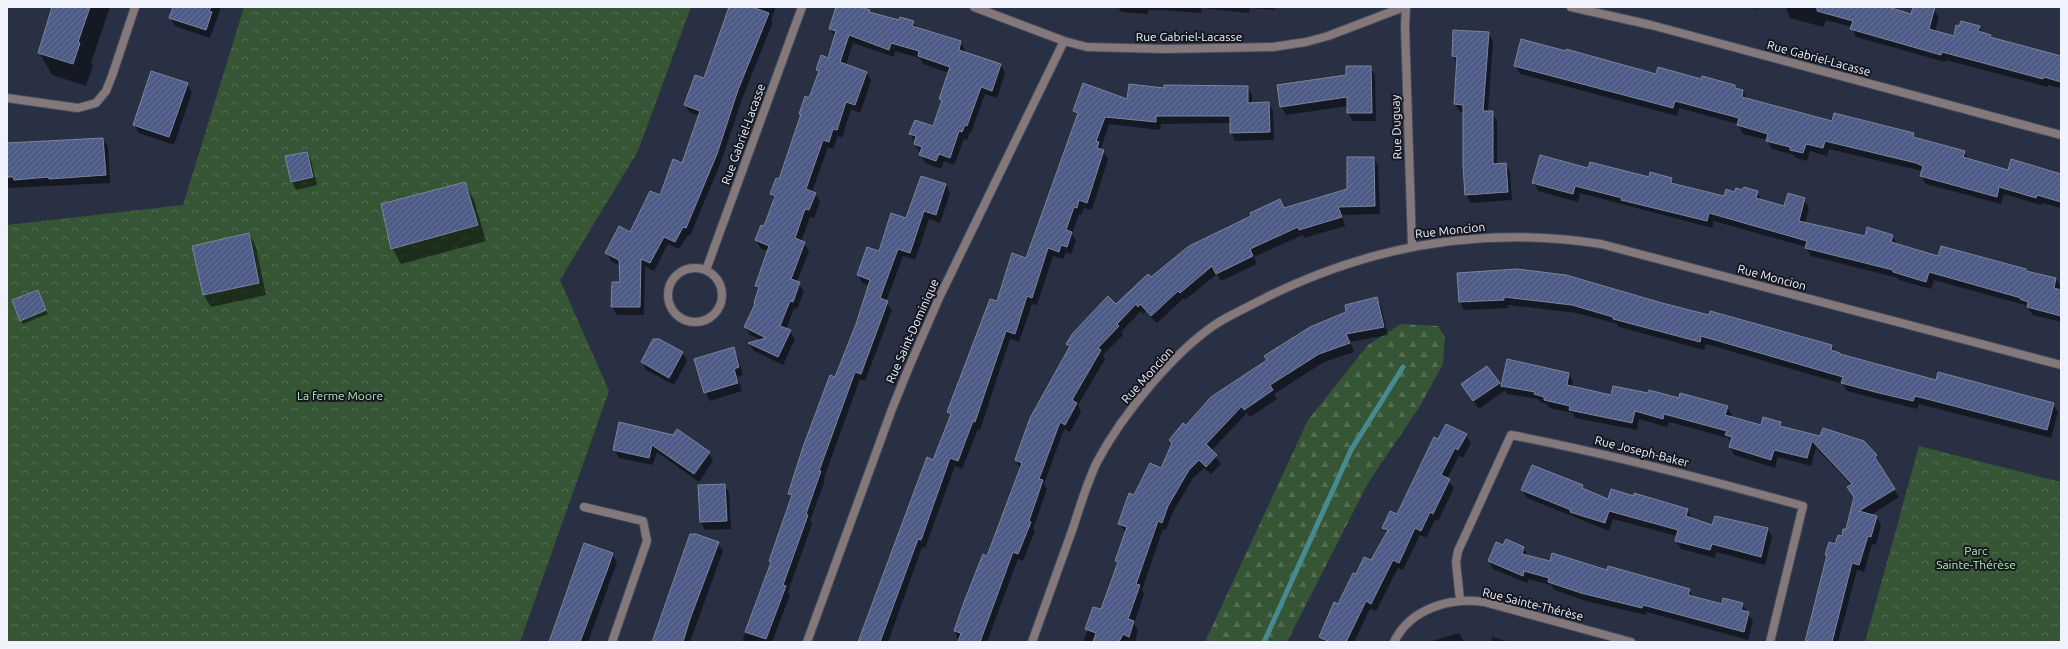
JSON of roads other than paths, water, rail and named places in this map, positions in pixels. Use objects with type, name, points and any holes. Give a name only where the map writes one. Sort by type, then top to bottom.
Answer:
[{"type":"street","points":[[7,98],[78,108],[96,103],[106,91],[135,7]]},
{"type":"street","name":"Rue Gabriel-Lacasse","points":[[706,270],[802,7]]},
{"type":"street","name":"Rue Gabriel-Lacasse","points":[[974,7],[1064,41],[1087,47],[1165,49],[1273,48],[1328,36],[1405,7]]},
{"type":"street","name":"Rue Duguay","points":[[1405,7],[1412,246]]},
{"type":"street","name":"Rue Gabriel-Lacasse","points":[[1571,7],[1651,25],[2061,134]]},
{"type":"street","name":"Rue Saint-Dominique","points":[[807,642],[892,409],[909,367],[939,298],[1064,41]]},
{"type":"street","name":"Rue Moncion","points":[[1032,642],[1097,463],[1128,414],[1175,360],[1219,323],[1298,282],[1354,262],[1412,246],[1499,237],[1553,238],[1600,244],[2061,365]]},
{"type":"street","points":[[692,268],[706,270],[714,274],[721,285],[723,298],[720,306],[715,314],[700,322],[682,319],[675,313],[670,305],[668,296],[669,287],[673,279],[680,272],[692,268]]},
{"type":"street","name":"Rue Joseph-Baker","points":[[1460,600],[1456,562],[1458,551],[1511,435],[1660,467],[1803,506],[1770,642]]},
{"type":"street","points":[[584,507],[643,521],[647,541],[612,642]]},
{"type":"street","name":"Rue Sainte-Thérèse","points":[[1394,642],[1399,631],[1409,621],[1421,613],[1438,606],[1460,600],[1484,602],[1631,642]]},
{"type":"waterway","points":[[1264,642],[1351,450],[1403,367]]},
{"type":"park label","name":"La ferme Moore","points":[[340,395]]},
{"type":"park label","name":"Parc Sainte-Thérèse","points":[[1976,557]]}]
